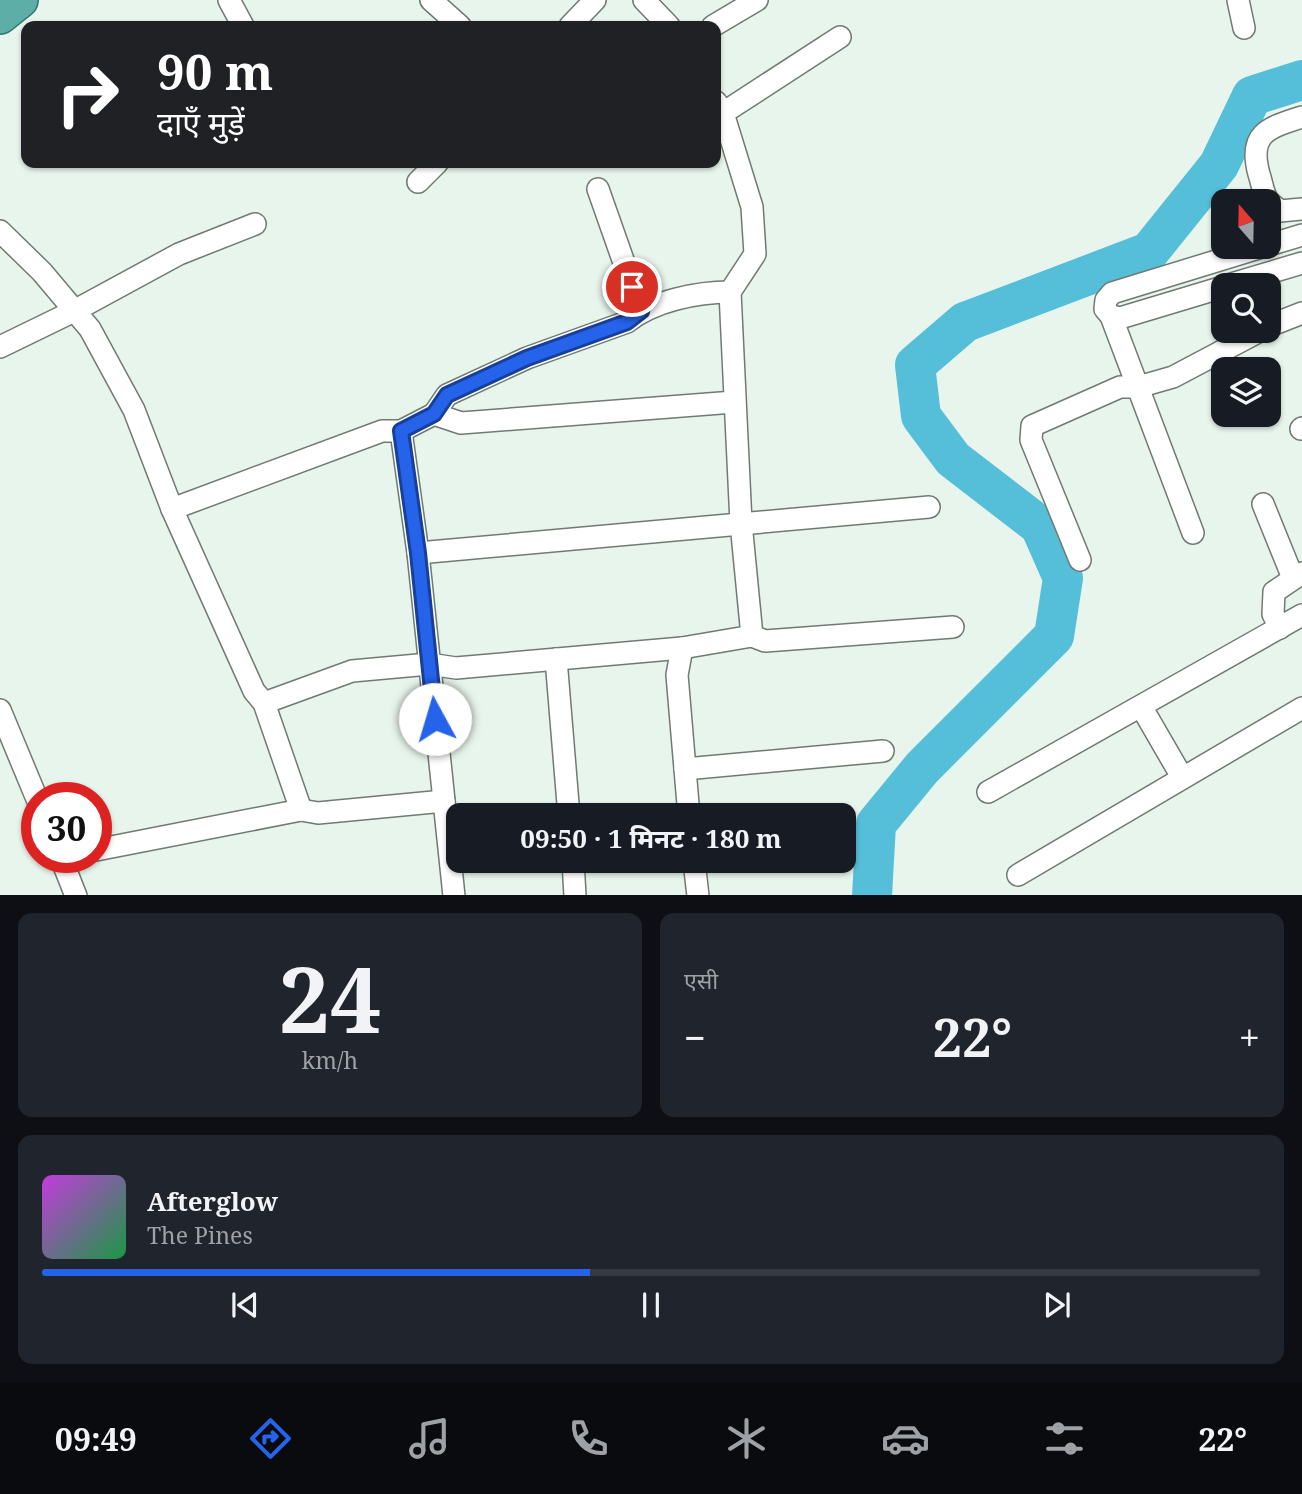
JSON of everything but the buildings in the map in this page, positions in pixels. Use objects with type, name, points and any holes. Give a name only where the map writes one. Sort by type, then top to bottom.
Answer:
[{"type":"highway","points":[[0,16],[20,0]]},
{"type":"street","points":[[229,0],[240,21]]},
{"type":"street","points":[[431,0],[454,21]]},
{"type":"street","points":[[574,21],[595,0]]},
{"type":"street","points":[[643,0],[664,21]]},
{"type":"street","points":[[721,21],[757,0]]},
{"type":"street","points":[[1238,0],[1244,28]]},
{"type":"street","points":[[721,106],[840,37]]},
{"type":"street","points":[[721,113],[751,207],[755,254],[730,292],[741,523],[751,636]]},
{"type":"street","points":[[1264,189],[1254,156],[1257,142],[1263,133],[1302,117]]},
{"type":"street","points":[[418,182],[432,168]]},
{"type":"street","points":[[598,189],[641,311]]},
{"type":"street","points":[[1281,211],[1302,209]]},
{"type":"street","points":[[0,347],[74,312],[178,254],[256,224]]},
{"type":"street","points":[[0,231],[43,272],[90,329],[134,410],[172,509],[254,691],[264,703],[301,810]]},
{"type":"street","points":[[1281,241],[1302,235]]},
{"type":"street","points":[[1193,533],[1111,316],[1105,309],[1106,300],[1112,293],[1223,259]]},
{"type":"street","points":[[1270,273],[1302,263]]},
{"type":"street","points":[[1111,316],[1120,318],[1211,291]]},
{"type":"street","points":[[172,509],[382,431],[401,431],[434,414],[447,395],[527,358],[627,322],[641,311],[708,292],[730,292]]},
{"type":"street","points":[[1281,321],[1302,313]]},
{"type":"street","points":[[1080,560],[1030,432],[1040,420],[1120,387],[1138,387],[1173,377],[1233,343]]},
{"type":"street","points":[[434,414],[461,423],[734,401]]},
{"type":"street","points":[[401,431],[418,553],[454,895]]},
{"type":"street","points":[[1263,504],[1297,575],[1274,592],[1273,614],[1280,628]]},
{"type":"street","points":[[418,553],[929,508]]},
{"type":"street","points":[[988,792],[1142,708],[1302,615]]},
{"type":"street","points":[[264,703],[352,671],[429,664],[456,668],[681,648],[751,636],[765,641],[953,627]]},
{"type":"street","points":[[681,648],[677,675],[688,803]]},
{"type":"street","points":[[556,659],[568,803]]},
{"type":"street","points":[[1142,708],[1182,778]]},
{"type":"street","points":[[1018,875],[1302,708]]},
{"type":"street","points":[[0,710],[30,782]]},
{"type":"street","points":[[685,769],[883,751]]},
{"type":"street","points":[[112,847],[301,810],[318,813],[444,801]]},
{"type":"street","points":[[67,873],[76,895]]},
{"type":"street","points":[[574,873],[576,895]]},
{"type":"street","points":[[695,873],[698,895]]},
{"type":"waterway","points":[[872,895],[876,824],[922,768],[1054,636],[1063,578],[1040,526],[953,459],[921,416],[915,365],[965,322],[1149,252],[1219,165],[1252,96],[1302,80]]},
{"type":"route","points":[[435,719],[418,553],[401,431],[434,414],[447,395],[527,358],[627,322],[641,311],[632,287]]}]
